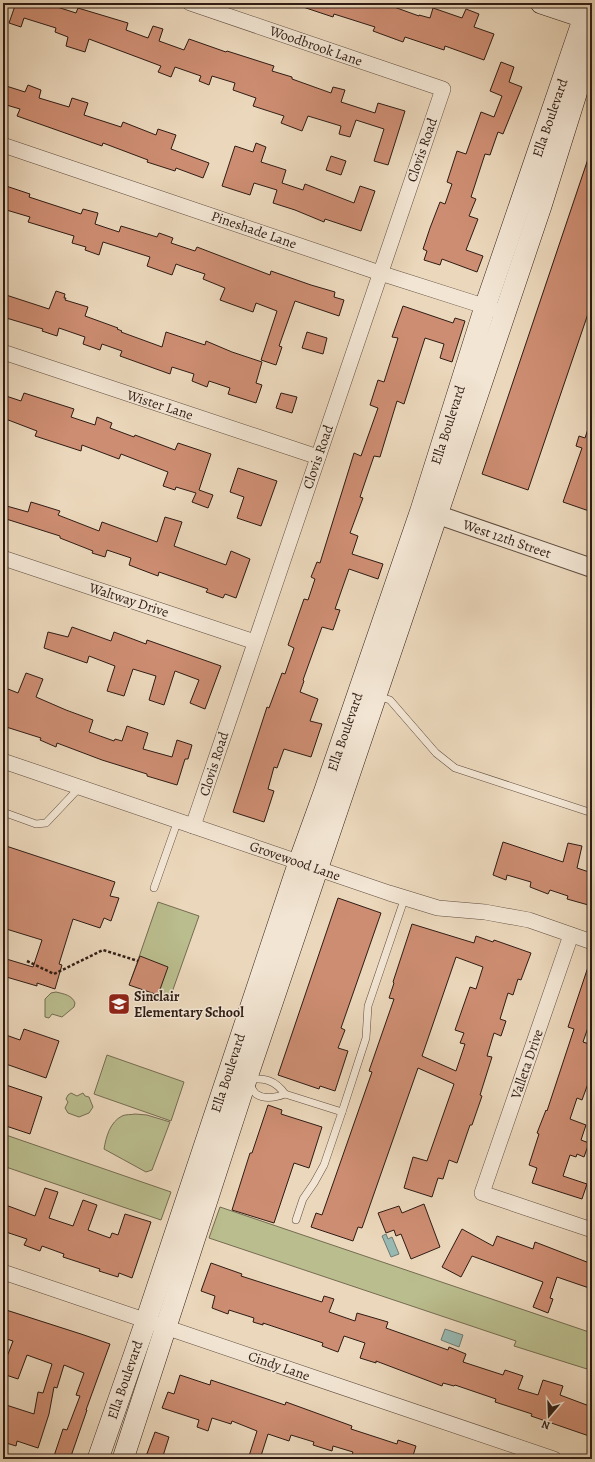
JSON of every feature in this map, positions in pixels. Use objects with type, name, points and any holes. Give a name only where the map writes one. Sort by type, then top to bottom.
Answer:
[{"type":"main road","points":[[541,3],[589,15]]},
{"type":"main road","name":"Ella Boulevard","points":[[98,1459],[146,1321],[237,1077],[308,866],[376,696],[429,512],[589,15]]},
{"type":"main road","name":"Ella Boulevard","points":[[495,310],[541,206],[592,43]]},
{"type":"main road","name":"Ella Boulevard","points":[[308,866],[325,790],[429,512]]},
{"type":"main road","name":"Ella Boulevard","points":[[123,1459],[166,1327],[237,1077]]},
{"type":"street","name":"Woodbrook Lane","points":[[190,3],[443,89]]},
{"type":"street","name":"Clovis Road","points":[[193,826],[443,89]]},
{"type":"street","name":"Pineshade Lane","points":[[3,145],[380,273],[495,310]]},
{"type":"street","name":"Wister Lane","points":[[3,352],[318,457]]},
{"type":"street","name":"West 12th Street","points":[[429,512],[592,568]]},
{"type":"street","name":"Waltway Drive","points":[[3,558],[255,642]]},
{"type":"street","name":"Grovewood Lane","points":[[3,761],[405,898],[438,908],[485,912],[529,920],[592,942]]},
{"type":"street","name":"Valleta Drive","points":[[571,935],[482,1192],[592,1230]]},
{"type":"street","name":"Cindy Lane","points":[[3,1272],[554,1459]]},
{"type":"lane","points":[[376,696],[390,700],[436,753],[455,768],[592,813]]},
{"type":"lane","points":[[3,812],[36,824],[46,823],[80,787]]},
{"type":"lane","points":[[154,888],[178,820]]},
{"type":"lane","points":[[296,1220],[303,1199],[324,1165],[342,1112],[366,1038],[368,1006],[405,898]]},
{"type":"lane","points":[[237,1077],[262,1078],[280,1087],[285,1094],[342,1112]]},
{"type":"lane","points":[[237,1077],[256,1094],[277,1098],[285,1094]]},
{"type":"path","points":[[27,961],[54,974],[103,950],[138,961]]},
{"type":"green space","points":[[158,902],[199,916],[170,998],[130,983]]},
{"type":"green space","points":[[56,992],[72,998],[75,1003],[74,1007],[62,1017],[52,1014],[49,1018],[45,1017],[45,999],[51,993]]},
{"type":"green space","points":[[107,1055],[184,1082],[171,1121],[94,1094]]},
{"type":"green space","points":[[71,1093],[77,1096],[83,1093],[85,1096],[89,1097],[93,1107],[89,1113],[79,1117],[68,1113],[65,1108],[68,1102],[66,1099]]},
{"type":"green space","points":[[124,1115],[147,1115],[170,1122],[152,1170],[146,1172],[104,1149],[107,1135],[114,1122]]},
{"type":"green space","points":[[3,1134],[171,1192],[161,1220],[3,1166]]},
{"type":"green space","points":[[220,1207],[592,1333],[592,1365],[590,1364],[587,1369],[514,1346],[516,1341],[209,1238]]},
{"type":"water","points":[[386,1234],[388,1239],[392,1237],[399,1254],[391,1257],[382,1236]]},
{"type":"water","points":[[445,1329],[463,1335],[459,1347],[441,1340]]},
{"type":"building","points":[[16,3],[55,3],[54,6],[76,13],[78,8],[128,23],[126,30],[148,38],[153,26],[163,29],[159,41],[184,50],[189,39],[274,66],[272,71],[292,77],[292,79],[331,93],[333,87],[345,90],[341,102],[375,113],[378,103],[405,111],[388,165],[374,161],[384,129],[356,120],[350,137],[339,134],[341,126],[308,116],[302,131],[281,123],[284,116],[253,106],[256,98],[233,90],[235,83],[212,76],[209,85],[199,81],[201,76],[175,67],[171,77],[158,72],[161,66],[89,39],[85,52],[66,46],[68,37],[55,32],[56,28],[24,18],[21,27],[9,23]]},
{"type":"building","points":[[297,3],[383,3],[419,16],[430,18],[433,8],[462,18],[466,9],[479,14],[474,27],[494,34],[484,60],[445,46],[444,50],[405,37],[403,42],[373,31],[375,27],[334,14],[333,17],[297,5]]},
{"type":"building","points":[[501,62],[514,67],[509,82],[522,87],[503,134],[498,132],[490,155],[485,154],[471,197],[476,199],[469,216],[478,219],[466,250],[483,256],[477,272],[442,259],[440,265],[424,260],[427,251],[423,249],[430,228],[440,202],[445,204],[452,184],[447,182],[457,151],[466,154],[481,112],[494,117],[502,96],[490,91]]},
{"type":"building","points":[[3,85],[25,92],[28,85],[41,90],[39,98],[69,107],[72,98],[88,103],[84,115],[121,127],[123,122],[156,135],[158,129],[176,135],[171,149],[209,163],[203,178],[176,168],[175,171],[147,162],[148,160],[103,143],[102,146],[17,116],[20,109],[3,104]]},
{"type":"building","points":[[256,143],[266,147],[261,162],[286,170],[282,183],[303,190],[305,184],[354,203],[360,186],[375,191],[361,231],[325,219],[324,222],[273,203],[277,190],[254,183],[250,195],[222,186],[235,146],[253,152]]},
{"type":"building","points":[[590,153],[592,153],[592,302],[528,490],[482,474]]},
{"type":"building","points":[[331,156],[346,161],[341,175],[326,170]]},
{"type":"building","points":[[3,185],[30,194],[29,197],[81,214],[83,209],[98,213],[95,224],[119,232],[121,226],[157,237],[159,233],[173,238],[171,243],[195,251],[197,247],[270,275],[271,271],[335,292],[334,297],[344,300],[339,316],[295,301],[279,346],[282,347],[276,365],[261,360],[277,311],[256,303],[253,312],[220,300],[225,288],[203,279],[205,274],[176,264],[172,275],[147,266],[150,257],[103,242],[99,255],[85,250],[86,247],[72,243],[74,236],[28,222],[30,217],[3,209]]},
{"type":"building","points":[[56,291],[65,294],[65,300],[88,307],[85,316],[118,328],[117,329],[122,331],[121,332],[162,347],[166,332],[205,345],[206,341],[262,362],[256,383],[262,385],[256,403],[228,394],[230,388],[209,381],[207,387],[192,381],[194,374],[172,367],[170,374],[120,356],[122,351],[102,344],[100,350],[83,344],[85,337],[59,328],[57,336],[42,331],[43,329],[3,317],[3,294],[49,309]]},
{"type":"building","points":[[403,306],[453,323],[455,318],[465,321],[452,362],[440,358],[444,344],[425,338],[404,404],[397,401],[380,457],[374,456],[360,497],[363,498],[350,533],[358,536],[352,554],[383,564],[378,579],[349,569],[335,609],[340,610],[333,630],[322,627],[300,692],[318,699],[310,721],[322,724],[311,757],[284,749],[277,768],[274,767],[268,789],[274,791],[264,822],[233,812],[267,707],[269,708],[282,673],[285,674],[294,648],[288,645],[304,599],[308,600],[315,579],[311,577],[317,562],[320,563],[354,453],[361,456],[378,408],[370,405],[378,380],[384,382],[398,338],[392,337]]},
{"type":"building","points":[[307,332],[327,338],[323,354],[302,348]]},
{"type":"building","points":[[24,393],[74,409],[71,417],[95,425],[97,417],[112,423],[110,428],[134,437],[135,435],[175,450],[178,443],[211,454],[199,490],[213,495],[208,508],[192,502],[196,493],[176,487],[175,490],[163,486],[168,472],[121,454],[119,459],[82,445],[81,451],[35,436],[37,431],[3,418],[3,395],[21,401]]},
{"type":"building","points":[[281,393],[297,397],[292,413],[276,408]]},
{"type":"building","points":[[590,423],[592,423],[592,512],[563,502],[582,448],[576,446],[579,436],[585,438]]},
{"type":"building","points":[[238,468],[277,481],[261,526],[237,518],[244,497],[230,492]]},
{"type":"building","points":[[31,502],[60,511],[58,515],[99,531],[102,522],[157,542],[165,517],[182,522],[174,546],[226,565],[231,551],[250,559],[236,598],[225,594],[223,598],[206,592],[208,589],[159,572],[158,576],[129,565],[131,558],[107,550],[105,557],[92,553],[93,551],[60,538],[60,536],[3,518],[3,505],[28,512]]},
{"type":"building","points":[[72,627],[111,641],[114,632],[146,644],[147,640],[221,666],[205,709],[190,703],[199,680],[175,671],[164,705],[149,700],[156,676],[133,669],[124,696],[107,691],[115,666],[89,656],[87,663],[44,648],[48,632],[68,637]]},
{"type":"building","points":[[26,673],[43,679],[36,697],[93,720],[89,732],[114,741],[115,739],[122,741],[127,726],[148,733],[143,749],[172,757],[177,740],[192,745],[188,759],[185,759],[177,785],[147,776],[147,774],[102,760],[57,743],[56,747],[40,740],[41,738],[3,726],[3,705],[8,689],[18,693]]},
{"type":"building","points":[[503,842],[563,862],[568,843],[582,846],[577,868],[592,873],[592,906],[567,899],[568,896],[550,890],[548,894],[530,887],[531,882],[507,875],[506,880],[493,875]]},
{"type":"building","points":[[3,845],[115,882],[110,896],[119,898],[111,921],[104,918],[100,928],[73,919],[59,964],[62,965],[55,989],[37,983],[37,986],[3,976],[3,958],[33,967],[42,940],[3,928]]},
{"type":"building","points":[[338,898],[381,913],[341,1028],[345,1030],[338,1048],[348,1051],[335,1091],[320,1086],[319,1089],[278,1075]]},
{"type":"building","points":[[412,924],[474,943],[476,936],[493,942],[494,940],[531,953],[521,980],[518,979],[513,995],[508,993],[500,1019],[506,1021],[501,1036],[494,1033],[487,1056],[492,1057],[480,1095],[482,1096],[457,1163],[449,1160],[443,1179],[438,1178],[432,1197],[404,1188],[413,1157],[427,1161],[454,1084],[418,1068],[362,1228],[358,1227],[353,1241],[311,1227],[316,1213],[322,1215],[372,1072],[369,1071],[394,999],[389,998],[394,983],[393,982]],"holes":[[[456,957],[483,967],[476,989],[470,987],[455,1030],[464,1033],[460,1043],[465,1044],[456,1071],[422,1056]]]},
{"type":"building","points":[[140,956],[168,967],[158,995],[129,985]]},
{"type":"building","points":[[590,961],[592,962],[592,1016],[583,1042],[592,1045],[592,1083],[589,1081],[582,1100],[577,1098],[570,1119],[586,1125],[581,1140],[589,1143],[584,1157],[577,1154],[576,1157],[570,1155],[563,1176],[587,1184],[582,1199],[532,1183],[537,1168],[529,1165],[539,1134],[537,1133],[546,1110],[547,1111],[574,1029],[568,1027]]},
{"type":"building","points":[[24,1029],[59,1041],[46,1078],[3,1063],[3,1034],[20,1040]]},
{"type":"building","points":[[3,1084],[42,1097],[30,1134],[3,1125]]},
{"type":"building","points":[[268,1105],[282,1110],[281,1114],[322,1127],[309,1168],[294,1163],[274,1223],[232,1210],[250,1153],[252,1153]]},
{"type":"building","points":[[45,1188],[58,1192],[49,1218],[73,1226],[83,1200],[97,1205],[88,1230],[110,1238],[112,1233],[118,1235],[125,1214],[151,1222],[132,1278],[119,1273],[118,1277],[99,1271],[100,1269],[63,1257],[64,1254],[42,1246],[40,1251],[24,1245],[27,1239],[3,1231],[3,1204],[35,1216]]},
{"type":"building","points":[[424,1204],[440,1247],[411,1259],[401,1234],[396,1236],[394,1230],[386,1233],[378,1213],[399,1206],[402,1213]]},
{"type":"building","points":[[462,1229],[493,1246],[497,1236],[533,1249],[535,1242],[592,1264],[592,1289],[557,1277],[550,1298],[553,1299],[548,1313],[533,1307],[543,1282],[472,1256],[461,1277],[442,1267]]},
{"type":"building","points":[[211,1263],[242,1274],[241,1276],[322,1302],[324,1296],[334,1299],[329,1312],[355,1321],[357,1313],[388,1322],[386,1328],[448,1350],[449,1347],[466,1354],[463,1362],[503,1375],[505,1370],[523,1376],[518,1389],[538,1395],[543,1380],[563,1386],[560,1395],[592,1407],[592,1437],[531,1416],[532,1414],[495,1402],[496,1399],[455,1385],[443,1383],[442,1386],[376,1361],[376,1363],[360,1358],[365,1343],[344,1336],[338,1352],[322,1346],[323,1343],[263,1323],[263,1325],[253,1322],[254,1318],[229,1310],[228,1314],[212,1308],[215,1296],[201,1291]]},
{"type":"building","points":[[3,1309],[110,1344],[70,1459],[53,1459],[63,1429],[67,1430],[80,1396],[76,1395],[84,1373],[64,1365],[57,1388],[54,1387],[49,1414],[38,1448],[17,1441],[16,1446],[3,1442],[3,1404],[34,1414],[38,1392],[43,1393],[52,1364],[27,1355],[18,1379],[3,1374],[3,1367],[13,1341],[3,1338]]},
{"type":"building","points":[[180,1375],[210,1385],[211,1380],[285,1405],[286,1402],[352,1426],[351,1429],[397,1444],[398,1440],[416,1446],[412,1459],[350,1459],[353,1452],[333,1446],[332,1451],[313,1445],[314,1442],[291,1435],[289,1441],[268,1434],[260,1459],[249,1456],[257,1431],[232,1421],[231,1424],[212,1418],[208,1431],[197,1427],[199,1420],[162,1408],[168,1392],[174,1394]]},
{"type":"building","points":[[155,1432],[169,1437],[162,1459],[145,1459]]},
{"type":"place","name":"Sinclair Elementary School","points":[[119,1004]]}]
